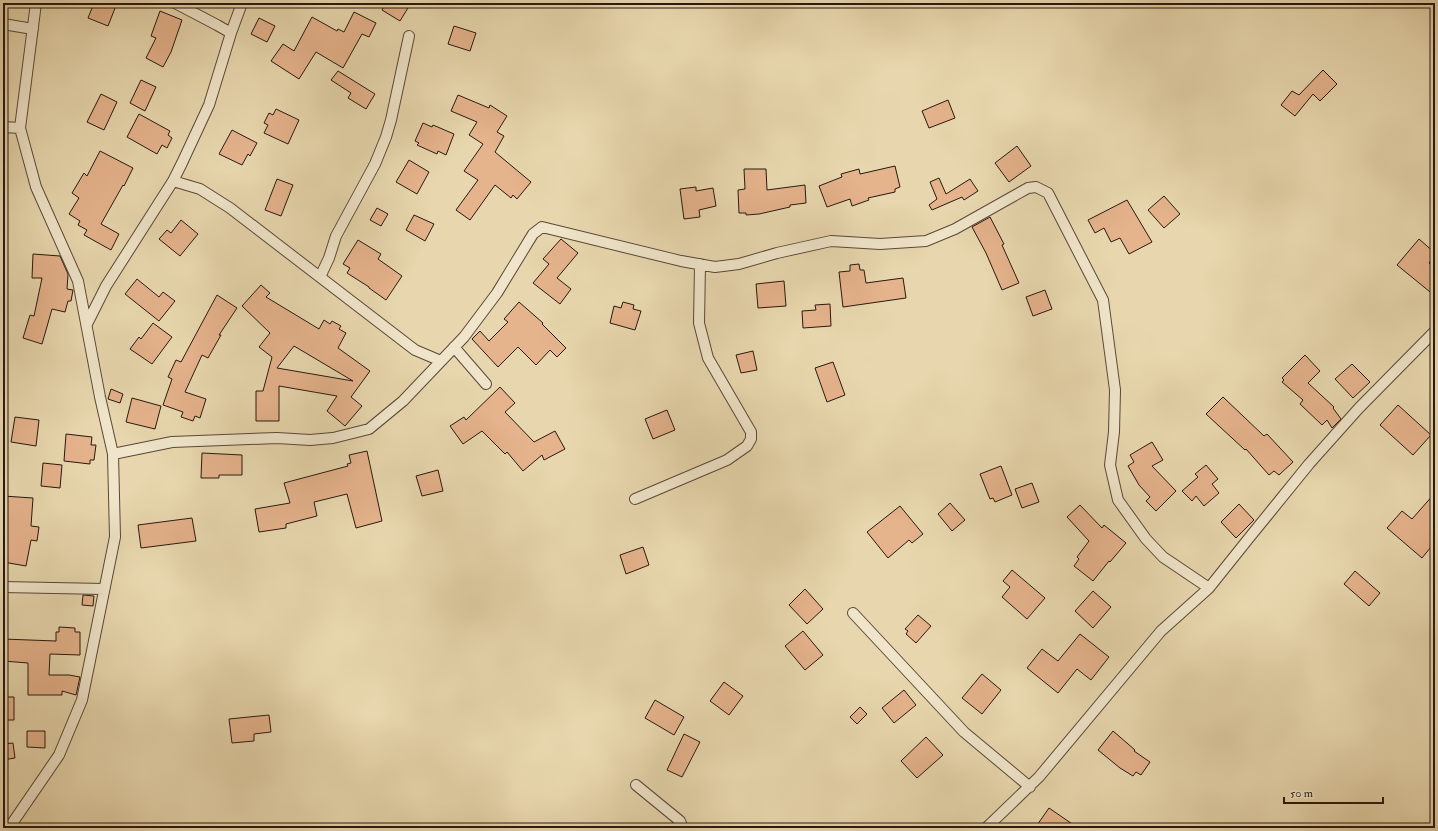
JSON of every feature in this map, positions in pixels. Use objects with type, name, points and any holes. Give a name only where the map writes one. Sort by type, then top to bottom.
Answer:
[{"type":"street","points":[[9,828],[59,755],[82,700],[115,537],[113,454],[100,397],[78,281],[36,187],[20,128],[36,3]]},
{"type":"street","points":[[175,3],[231,34]]},
{"type":"street","points":[[87,324],[106,286],[173,181],[209,105],[242,3]]},
{"type":"street","points":[[3,24],[33,29]]},
{"type":"street","points":[[320,277],[329,258],[336,236],[375,164],[386,137],[409,36]]},
{"type":"street","points":[[3,127],[20,128]]},
{"type":"street","points":[[173,181],[200,188],[230,208],[415,350],[441,361]]},
{"type":"street","points":[[113,454],[172,442],[277,438],[310,440],[333,438],[369,429],[403,401],[464,337],[497,293],[533,234],[542,227],[681,261],[715,267],[739,264],[777,253],[831,241],[880,244],[926,241],[955,229],[1028,188],[1036,188],[1048,193],[1103,300],[1115,390],[1114,432],[1110,465],[1118,500],[1146,539],[1164,557],[1209,588]]},
{"type":"street","points":[[635,499],[727,460],[747,446],[751,439],[751,432],[708,358],[699,323],[700,264]]},
{"type":"street","points":[[986,828],[1039,777],[1161,631],[1209,588],[1309,464],[1359,408],[1435,331]]},
{"type":"street","points":[[454,347],[486,384]]},
{"type":"street","points":[[3,587],[104,588]]},
{"type":"street","points":[[853,613],[964,732],[1030,786]]},
{"type":"street","points":[[636,785],[680,820],[683,828]]},
{"type":"building","points":[[94,3],[117,3],[108,26],[88,18]]},
{"type":"building","points":[[386,3],[411,3],[400,21],[382,10]]},
{"type":"building","points":[[160,11],[182,20],[171,52],[163,67],[146,58],[156,38],[151,36]]},
{"type":"building","points":[[354,12],[376,23],[369,37],[362,34],[343,68],[316,52],[299,79],[271,61],[283,44],[294,51],[312,17],[337,31],[338,29],[344,32]]},
{"type":"building","points":[[259,18],[275,26],[267,42],[251,34]]},
{"type":"building","points":[[454,26],[476,33],[470,51],[448,44]]},
{"type":"building","points":[[1323,70],[1337,84],[1320,101],[1313,94],[1295,116],[1281,105],[1292,91],[1299,95]]},
{"type":"building","points":[[338,71],[375,94],[366,109],[348,98],[351,93],[331,80]]},
{"type":"building","points":[[141,80],[156,87],[145,111],[130,103]]},
{"type":"building","points":[[101,94],[117,102],[104,130],[87,122]]},
{"type":"building","points":[[458,95],[489,108],[490,105],[507,116],[497,132],[504,136],[495,152],[531,182],[517,199],[513,195],[511,198],[495,185],[470,220],[456,210],[478,180],[464,171],[483,144],[469,135],[477,122],[451,111]]},
{"type":"building","points":[[948,100],[955,118],[929,128],[922,111]]},
{"type":"building","points":[[276,109],[299,120],[288,144],[264,133],[268,125],[264,123],[269,113],[273,115]]},
{"type":"building","points":[[139,114],[170,131],[168,135],[172,138],[167,148],[162,145],[157,154],[127,137]]},
{"type":"building","points":[[423,123],[432,127],[433,125],[454,134],[446,155],[438,151],[437,154],[417,145],[419,143],[415,141]]},
{"type":"building","points":[[232,130],[257,143],[250,156],[248,154],[242,165],[219,154]]},
{"type":"building","points":[[1017,146],[1031,166],[1009,182],[995,163]]},
{"type":"building","points":[[100,151],[133,168],[101,224],[119,234],[111,250],[84,235],[87,230],[78,225],[80,221],[69,214],[79,198],[72,193],[84,173],[87,176]]},
{"type":"building","points":[[409,160],[429,172],[417,194],[396,182]]},
{"type":"building","points":[[895,166],[900,187],[895,189],[895,192],[868,198],[869,200],[852,206],[850,199],[827,207],[819,186],[842,177],[841,174],[859,169],[860,174]]},
{"type":"building","points":[[744,169],[766,169],[767,190],[805,185],[806,203],[790,205],[790,207],[759,214],[746,215],[746,213],[739,213],[738,190],[745,189]]},
{"type":"building","points":[[939,178],[946,194],[970,179],[978,191],[964,200],[962,197],[932,210],[929,205],[937,199],[930,182]]},
{"type":"building","points":[[277,179],[293,185],[281,216],[265,210]]},
{"type":"building","points":[[696,187],[696,191],[713,188],[716,206],[699,210],[700,217],[684,219],[680,189]]},
{"type":"building","points":[[1164,196],[1180,214],[1164,228],[1148,210]]},
{"type":"building","points":[[1127,200],[1152,242],[1129,254],[1120,238],[1111,242],[1104,228],[1095,233],[1088,220]]},
{"type":"building","points":[[377,208],[388,214],[381,226],[370,220]]},
{"type":"building","points":[[414,215],[434,224],[425,241],[406,230]]},
{"type":"building","points":[[990,217],[1004,244],[1002,245],[1019,283],[1002,290],[986,253],[972,227]]},
{"type":"building","points":[[181,220],[198,234],[180,256],[159,239],[167,230],[171,233]]},
{"type":"building","points":[[561,239],[578,253],[557,278],[571,289],[560,304],[533,283],[549,264],[543,259]]},
{"type":"building","points":[[1419,239],[1435,253],[1429,263],[1435,268],[1435,296],[1397,265]]},
{"type":"building","points":[[358,240],[381,254],[378,259],[402,276],[386,300],[347,273],[350,268],[343,264]]},
{"type":"building","points":[[33,254],[60,256],[68,274],[67,289],[73,290],[71,301],[68,301],[65,312],[52,309],[42,344],[23,338],[30,315],[34,316],[42,278],[32,278]]},
{"type":"building","points":[[859,264],[860,270],[864,270],[866,283],[903,278],[906,298],[843,307],[839,272],[850,271],[850,265]]},
{"type":"building","points":[[137,279],[159,297],[163,292],[175,301],[159,321],[125,294]]},
{"type":"building","points":[[784,281],[786,306],[758,308],[756,284]]},
{"type":"building","points":[[261,285],[270,293],[266,297],[319,329],[324,320],[330,324],[332,321],[341,326],[339,329],[346,333],[338,348],[370,371],[351,397],[362,406],[345,426],[327,411],[337,396],[279,386],[279,421],[256,421],[256,391],[263,391],[272,357],[259,347],[270,333],[242,306]],"holes":[[[294,346],[353,381],[277,368]]]},
{"type":"building","points":[[1045,290],[1052,309],[1033,316],[1026,297]]},
{"type":"building","points":[[217,295],[237,308],[219,335],[221,335],[208,358],[202,355],[185,392],[206,399],[200,418],[195,416],[193,421],[181,417],[183,412],[163,405],[172,379],[168,377],[176,360],[181,362]]},
{"type":"building","points":[[519,302],[543,323],[542,324],[566,348],[557,357],[550,350],[536,365],[518,347],[498,367],[472,339],[480,331],[489,341],[508,322],[504,319]]},
{"type":"building","points":[[623,302],[634,305],[633,309],[641,311],[635,330],[610,323],[614,306],[621,308]]},
{"type":"building","points":[[830,304],[831,326],[803,328],[802,311],[816,310],[815,305]]},
{"type":"building","points":[[153,323],[172,337],[152,364],[130,349],[139,337],[141,339]]},
{"type":"building","points":[[753,351],[757,370],[741,373],[736,355]]},
{"type":"building","points":[[1305,355],[1320,371],[1308,383],[1334,407],[1333,408],[1341,419],[1332,428],[1327,420],[1322,425],[1300,404],[1303,400],[1282,382],[1284,380],[1282,378]]},
{"type":"building","points":[[833,362],[845,395],[827,402],[815,368]]},
{"type":"building","points":[[1352,364],[1370,382],[1353,398],[1335,379]]},
{"type":"building","points":[[500,387],[515,403],[505,412],[534,442],[555,431],[565,449],[544,460],[542,455],[523,471],[507,452],[505,454],[482,431],[463,444],[450,426],[464,417],[466,420]]},
{"type":"building","points":[[111,389],[123,394],[120,403],[108,399]]},
{"type":"building","points":[[1223,397],[1264,436],[1267,434],[1293,462],[1279,475],[1274,471],[1269,475],[1246,449],[1245,450],[1206,414]]},
{"type":"building","points":[[132,398],[161,406],[155,429],[126,422]]},
{"type":"building","points":[[1398,405],[1431,435],[1413,455],[1380,425]]},
{"type":"building","points":[[667,410],[675,430],[653,439],[645,419]]},
{"type":"building","points":[[15,417],[39,420],[36,446],[11,442]]},
{"type":"building","points":[[66,434],[92,437],[91,445],[96,445],[94,460],[90,460],[90,464],[64,461]]},
{"type":"building","points":[[1152,442],[1163,460],[1152,466],[1176,491],[1156,511],[1146,501],[1150,497],[1139,485],[1128,466],[1134,462],[1130,455]]},
{"type":"building","points":[[367,451],[382,521],[356,528],[347,494],[314,502],[317,516],[286,524],[286,528],[259,532],[255,509],[290,503],[284,483],[348,466],[347,464],[351,463],[349,455]]},
{"type":"building","points":[[202,453],[242,455],[242,475],[219,475],[219,478],[201,478]]},
{"type":"building","points":[[43,463],[62,465],[60,488],[41,486]]},
{"type":"building","points":[[1206,465],[1218,479],[1212,484],[1219,493],[1204,506],[1196,496],[1192,501],[1182,491],[1198,477],[1195,474]]},
{"type":"building","points":[[1001,466],[1012,495],[995,502],[993,498],[990,499],[980,474]]},
{"type":"building","points":[[438,470],[443,491],[422,496],[416,476]]},
{"type":"building","points":[[1032,483],[1039,502],[1022,508],[1015,489]]},
{"type":"building","points":[[1435,493],[1435,542],[1422,558],[1387,528],[1402,511],[1412,519]]},
{"type":"building","points":[[3,496],[33,498],[31,526],[39,527],[37,541],[31,540],[26,566],[3,562]]},
{"type":"building","points":[[950,503],[965,520],[952,531],[938,514]]},
{"type":"building","points":[[1239,504],[1254,520],[1236,538],[1221,522]]},
{"type":"building","points":[[1080,505],[1102,528],[1104,525],[1126,543],[1093,581],[1074,566],[1079,559],[1077,557],[1089,541],[1067,517]]},
{"type":"building","points":[[900,506],[923,534],[912,543],[909,540],[888,558],[867,532]]},
{"type":"building","points":[[192,518],[196,541],[141,548],[138,525]]},
{"type":"building","points":[[643,547],[649,565],[626,574],[620,555]]},
{"type":"building","points":[[1012,570],[1045,598],[1027,619],[1002,597],[1010,587],[1003,581]]},
{"type":"building","points":[[1355,571],[1380,593],[1369,606],[1344,584]]},
{"type":"building","points":[[805,589],[823,609],[807,624],[789,605]]},
{"type":"building","points":[[1093,591],[1111,607],[1093,628],[1075,611]]},
{"type":"building","points":[[83,595],[94,596],[93,606],[82,605]]},
{"type":"building","points":[[918,615],[931,626],[916,643],[906,634],[908,631],[905,629]]},
{"type":"building","points":[[59,627],[75,628],[75,632],[80,632],[80,655],[50,654],[49,675],[69,675],[80,677],[76,695],[62,691],[62,695],[28,695],[28,663],[3,661],[3,639],[56,641],[56,632],[59,632]]},
{"type":"building","points":[[803,631],[823,655],[805,670],[785,646]]},
{"type":"building","points":[[1080,634],[1109,657],[1091,680],[1077,669],[1058,693],[1027,668],[1042,649],[1058,661]]},
{"type":"building","points":[[982,674],[1001,690],[982,714],[962,698]]},
{"type":"building","points":[[724,682],[743,696],[729,715],[710,701]]},
{"type":"building","points":[[904,690],[916,705],[894,723],[882,708]]},
{"type":"building","points":[[3,697],[14,697],[14,720],[3,720]]},
{"type":"building","points":[[655,700],[684,717],[674,735],[645,718]]},
{"type":"building","points":[[860,707],[867,714],[857,724],[850,717]]},
{"type":"building","points":[[269,715],[271,732],[254,734],[254,741],[232,743],[229,719]]},
{"type":"building","points":[[27,731],[45,731],[45,748],[27,747]]},
{"type":"building","points":[[1113,731],[1135,750],[1134,751],[1150,762],[1141,775],[1136,772],[1133,776],[1120,768],[1098,750]]},
{"type":"building","points":[[684,734],[700,742],[682,777],[667,770]]},
{"type":"building","points":[[926,737],[943,755],[917,778],[901,761]]},
{"type":"building","points":[[13,743],[15,758],[3,760],[3,744]]},
{"type":"building","points":[[1049,808],[1078,828],[1035,828]]}]
